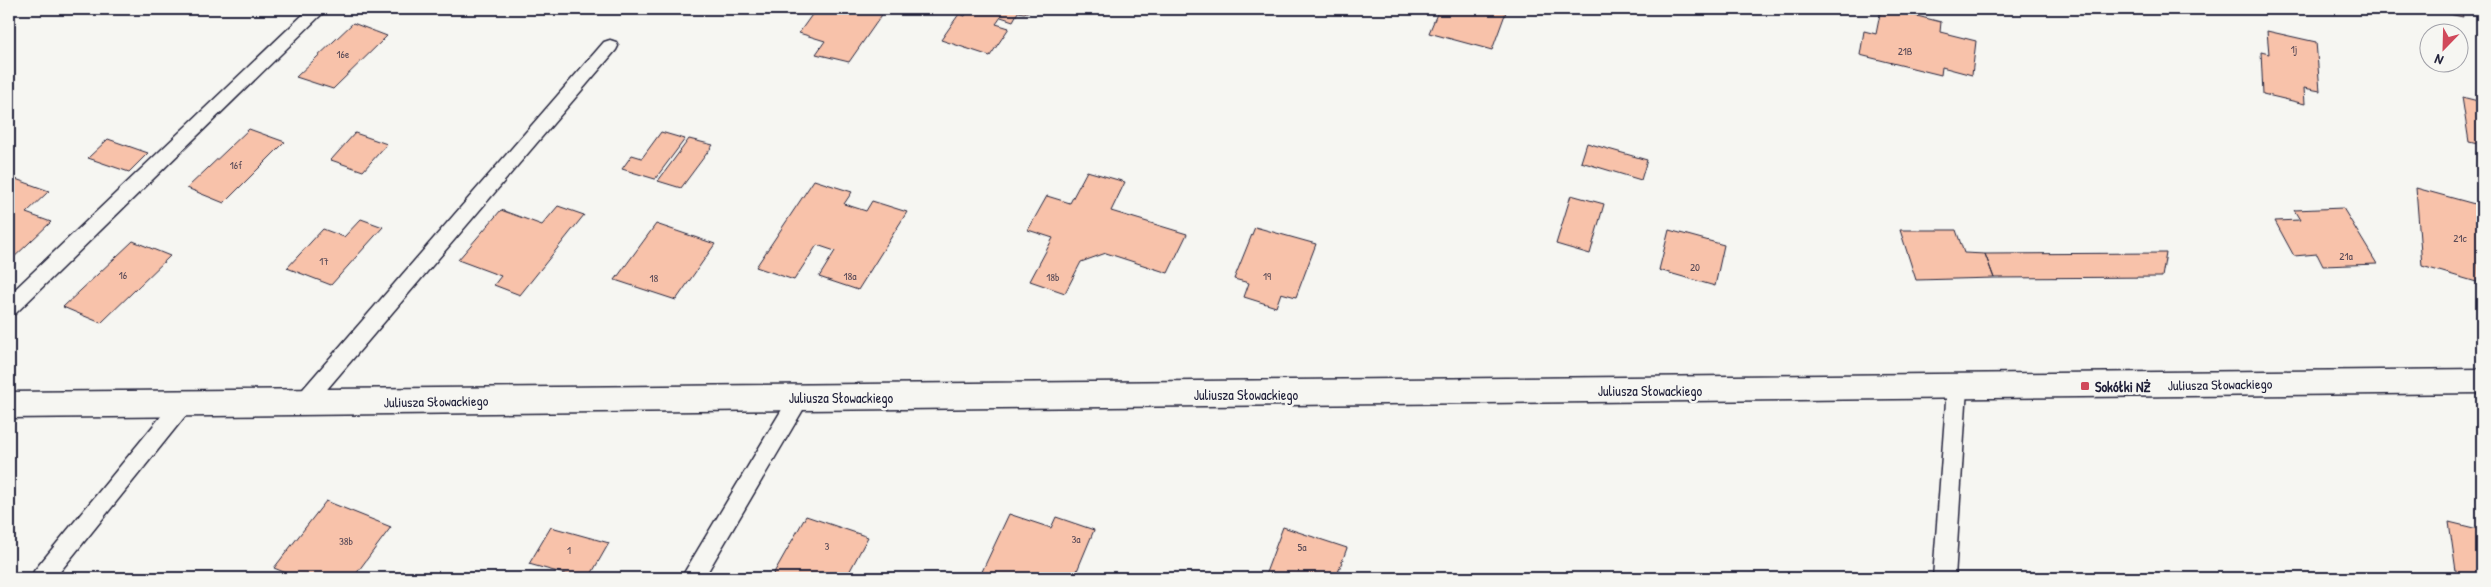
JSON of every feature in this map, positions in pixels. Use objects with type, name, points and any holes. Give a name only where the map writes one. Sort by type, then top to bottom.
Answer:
[{"type":"street","name":"Juliusza Słowackiego","points":[[9,405],[1957,388],[2482,381]]},
{"type":"lane","points":[[9,307],[319,9]]},
{"type":"lane","points":[[304,402],[610,46]]},
{"type":"lane","points":[[1944,578],[1957,388]]},
{"type":"lane","points":[[692,578],[800,397]]},
{"type":"lane","points":[[42,578],[183,404]]},
{"type":"building","points":[[816,9],[886,9],[849,62],[816,54],[825,41],[799,33]]},
{"type":"building","points":[[969,9],[1036,9],[1024,13],[1018,12],[1013,21],[1001,17],[996,24],[1009,28],[990,56],[941,40],[959,14],[965,16]]},
{"type":"building","points":[[1439,9],[1507,9],[1492,50],[1429,33]]},
{"type":"building","points":[[1881,9],[1889,9],[1941,22],[1940,32],[1976,41],[1972,75],[1942,67],[1941,75],[1860,55],[1864,31],[1876,34]]},
{"type":"building","points":[[2426,9],[2461,9],[2463,17]]},
{"type":"building","points":[[353,23],[387,36],[333,89],[296,77]]},
{"type":"building","points":[[2267,31],[2316,42],[2320,91],[2304,88],[2305,104],[2263,94],[2261,52],[2269,54]]},
{"type":"building","points":[[2462,97],[2482,102],[2482,145],[2469,142]]},
{"type":"building","points":[[249,129],[285,142],[224,203],[187,188]]},
{"type":"building","points":[[661,132],[685,139],[655,179],[622,169],[632,155],[642,158]]},
{"type":"building","points":[[355,133],[387,144],[363,171],[331,160]]},
{"type":"building","points":[[108,139],[148,153],[129,172],[88,158]]},
{"type":"building","points":[[689,139],[713,145],[681,188],[658,181]]},
{"type":"building","points":[[1587,143],[1647,160],[1641,180],[1581,162]]},
{"type":"building","points":[[1087,171],[1125,182],[1111,211],[1187,234],[1168,273],[1106,253],[1081,262],[1065,293],[1030,281],[1053,238],[1028,230],[1047,196],[1070,203]]},
{"type":"building","points":[[10,177],[49,191],[26,213],[51,222],[9,262]]},
{"type":"building","points":[[814,180],[852,192],[844,204],[866,211],[872,201],[907,212],[858,290],[819,277],[835,251],[817,245],[794,280],[756,267]]},
{"type":"building","points":[[2416,188],[2482,206],[2482,263],[2478,261],[2480,283],[2422,266]]},
{"type":"building","points":[[1571,195],[1604,204],[1590,254],[1556,244]]},
{"type":"building","points":[[558,206],[584,215],[520,295],[494,285],[501,276],[458,260],[501,210],[542,225]]},
{"type":"building","points":[[2343,208],[2377,264],[2323,266],[2317,254],[2294,256],[2275,221],[2300,220],[2294,210]]},
{"type":"building","points":[[361,219],[383,227],[331,285],[287,268],[323,229],[344,237]]},
{"type":"building","points":[[656,224],[715,244],[676,300],[615,280]]},
{"type":"building","points":[[1255,227],[1316,244],[1296,297],[1281,293],[1276,307],[1244,297],[1249,283],[1234,279]]},
{"type":"building","points":[[1669,230],[1724,245],[1715,286],[1659,270]]},
{"type":"building","points":[[1900,230],[1956,230],[1964,253],[1985,254],[1994,278],[1916,280]]},
{"type":"building","points":[[133,241],[170,256],[101,323],[63,307]]},
{"type":"building","points":[[2166,253],[2162,277],[1994,278],[1985,254]]},
{"type":"building","points":[[326,501],[391,527],[353,578],[298,578],[274,568]]},
{"type":"building","points":[[1009,514],[1051,528],[1056,517],[1094,530],[1074,578],[979,578]]},
{"type":"building","points":[[806,516],[868,537],[846,578],[771,578]]},
{"type":"building","points":[[2449,522],[2482,530],[2482,578],[2457,578]]},
{"type":"building","points":[[551,527],[609,543],[589,578],[579,578],[529,564]]},
{"type":"building","points":[[1283,527],[1347,548],[1336,578],[1264,578]]},
{"type":"place","name":"Sokółki NŻ","points":[[2085,386]]}]
